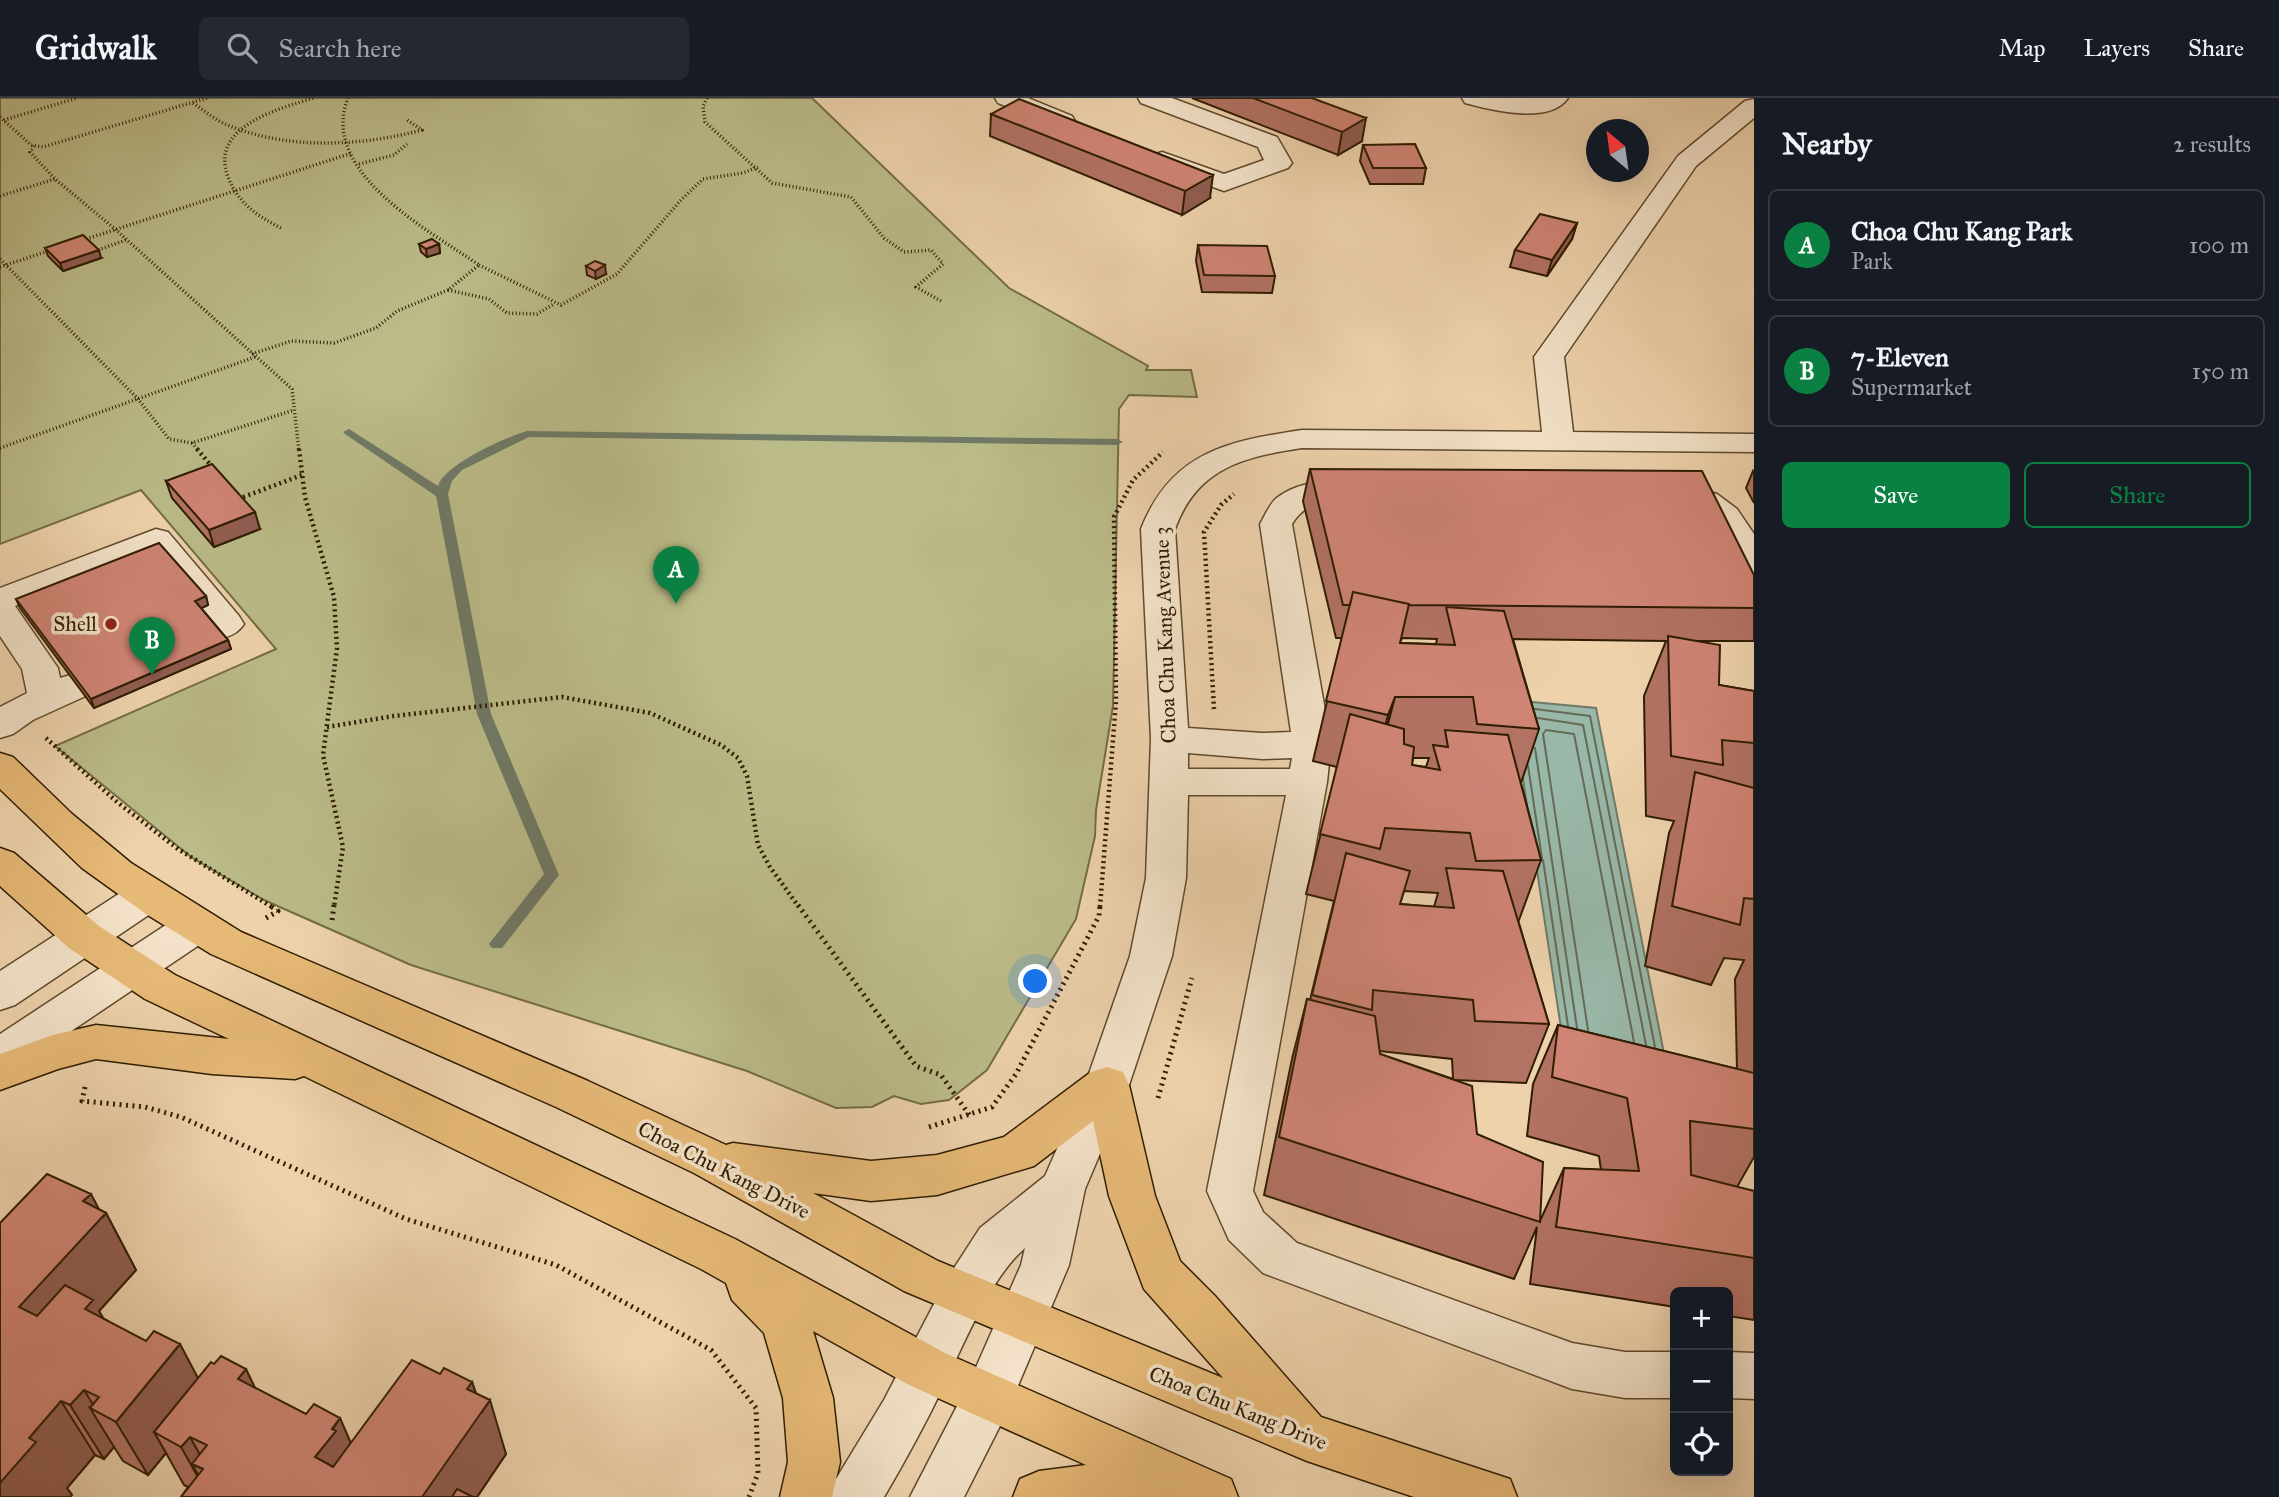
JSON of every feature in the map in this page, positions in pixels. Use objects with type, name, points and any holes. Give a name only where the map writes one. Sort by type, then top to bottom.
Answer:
[{"type":"main road","name":"Choa Chu Kang Drive","points":[[0,766],[59,825],[148,895],[226,943],[572,1094],[710,1159],[921,1276],[1307,1437],[1491,1497]]},
{"type":"main road","points":[[0,863],[84,937],[160,987],[718,1254],[927,1369],[1212,1497]]},
{"type":"main road","points":[[0,1072],[53,1053],[96,1042],[212,1056],[314,1063]]},
{"type":"main road","points":[[710,1159],[871,1181],[937,1175],[1018,1152],[1107,1085],[1132,1196],[1161,1273],[1199,1312],[1307,1437]]},
{"type":"main road","points":[[718,1254],[785,1321],[808,1398],[814,1462],[806,1497]]},
{"type":"main road","points":[[1039,1497],[1105,1487],[1162,1497]]},
{"type":"street","points":[[1007,98],[1079,128]]},
{"type":"street","points":[[1139,152],[1224,183],[1279,163],[1268,142],[1150,98]]},
{"type":"street","points":[[1474,98],[1504,107],[1546,104],[1556,98]]},
{"type":"street","points":[[1560,441],[1554,419],[1549,357],[1687,161],[1754,106]]},
{"type":"street","name":"Choa Chu Kang Avenue 3","points":[[936,1497],[988,1397],[1045,1265],[1062,1189],[1107,1085],[1151,956],[1166,878],[1170,739],[1157,529],[1162,511],[1173,494],[1205,465],[1263,444],[1302,439],[1754,443]]},
{"type":"street","points":[[1386,491],[1313,493],[1288,504],[1276,524],[1310,763],[1230,1191],[1246,1226],[1280,1258],[1572,1366],[1625,1375],[1670,1375]]},
{"type":"street","points":[[1642,492],[1693,495],[1716,506],[1732,523],[1754,569]]},
{"type":"street","points":[[0,600],[156,539],[227,624],[214,629]]},
{"type":"street","points":[[0,610],[40,668],[36,705]]},
{"type":"street","points":[[1170,739],[1262,746],[1310,763]]},
{"type":"street","points":[[1168,782],[1310,763]]},
{"type":"street","points":[[0,993],[148,895]]},
{"type":"street","points":[[0,1057],[196,926]]},
{"type":"street","name":"Choa Chu Kang Avenue 3","points":[[855,1497],[927,1369],[964,1294],[997,1243],[1062,1189]]},
{"type":"street","points":[[1733,1375],[1754,1376]]},
{"type":"path","points":[[2,118],[77,98]]},
{"type":"path","points":[[2,118],[34,146],[54,145],[207,98]]},
{"type":"path","points":[[281,228],[249,212],[225,175],[222,160],[226,146],[240,129],[268,114],[314,98]]},
{"type":"path","points":[[348,98],[341,126],[346,141],[359,164],[388,201],[480,265],[561,305],[607,279],[625,265],[703,178],[743,173],[758,167]]},
{"type":"path","points":[[707,98],[703,106],[705,122],[758,167],[772,183],[851,197],[884,238],[904,252],[931,250],[943,264],[916,287],[941,301]]},
{"type":"path","points":[[192,103],[240,129],[294,139],[346,141],[422,130],[407,120]]},
{"type":"path","points":[[359,164],[394,155],[407,144]]},
{"type":"path","points":[[34,146],[30,152],[55,178],[292,389],[305,497],[334,597],[337,648],[323,755],[343,847],[332,920]]},
{"type":"path","points":[[79,241],[352,153]]},
{"type":"path","points":[[0,196],[55,178]]},
{"type":"path","points":[[94,251],[127,240]]},
{"type":"path","points":[[0,267],[55,249]]},
{"type":"path","points":[[0,259],[138,399],[169,439],[192,443],[294,410]]},
{"type":"path","points":[[0,448],[291,341],[334,343],[353,337],[376,328],[397,311],[448,290],[480,265]]},
{"type":"path","points":[[625,265],[632,267]]},
{"type":"path","points":[[601,276],[607,279]]},
{"type":"path","points":[[448,290],[489,299],[507,313],[537,314],[555,303]]},
{"type":"path","points":[[192,443],[215,471]]},
{"type":"path","points":[[230,489],[236,499],[303,475]]},
{"type":"path","points":[[327,727],[394,716],[562,697],[650,713],[721,745],[738,758],[747,776],[758,845],[770,867],[916,1066],[942,1075],[970,1116]]},
{"type":"path","points":[[36,705],[117,802],[178,849],[278,911]]},
{"type":"path","points":[[82,1101],[145,1107],[181,1117],[407,1219],[556,1265],[711,1350],[756,1408],[758,1474],[749,1497]]},
{"type":"green space","points":[[0,98],[812,98],[1009,288],[1148,366],[1146,370],[1191,370],[1197,397],[1129,395],[1119,409],[1113,706],[1096,810],[1095,836],[1076,919],[987,1070],[949,1100],[921,1104],[894,1096],[872,1107],[836,1108],[747,1071],[411,965],[264,900],[191,857],[55,746],[276,649],[141,490],[0,544]]},
{"type":"water","points":[[1511,700],[1596,708],[1670,1084],[1568,1074]]},
{"type":"building","points":[[1253,98],[1312,98],[1366,118],[1342,132]]},
{"type":"building","points":[[1019,99],[1213,175],[1185,191],[991,114]]},
{"type":"building","points":[[1415,144],[1426,168],[1373,168],[1363,145]]},
{"type":"building","points":[[1540,214],[1577,223],[1552,260],[1515,250]]},
{"type":"building","points":[[83,235],[99,250],[60,263],[45,248]]},
{"type":"building","points":[[432,239],[439,244],[426,249],[419,244]]},
{"type":"building","points":[[1198,245],[1267,246],[1275,276],[1204,275]]},
{"type":"building","points":[[595,261],[605,265],[595,271],[586,266]]},
{"type":"building","points":[[212,464],[255,512],[209,530],[166,481]]},
{"type":"building","points":[[1310,469],[1702,471],[1754,575],[1754,608],[1409,605],[1353,592],[1350,605],[1343,605]]},
{"type":"building","points":[[159,543],[206,596],[195,601],[228,640],[91,699],[16,599]]},
{"type":"building","points":[[1353,592],[1409,604],[1400,643],[1455,645],[1446,607],[1504,611],[1539,729],[1477,724],[1473,697],[1395,697],[1388,715],[1326,701]]},
{"type":"building","points":[[1668,636],[1720,645],[1719,685],[1754,691],[1754,743],[1722,740],[1723,765],[1671,756]]},
{"type":"building","points":[[1350,714],[1404,729],[1404,744],[1414,747],[1412,765],[1440,770],[1433,745],[1448,747],[1445,730],[1508,735],[1541,860],[1476,861],[1470,833],[1385,828],[1380,849],[1320,834]]},
{"type":"building","points":[[1695,772],[1754,788],[1754,899],[1744,898],[1740,925],[1672,906]]},
{"type":"building","points":[[1346,853],[1410,871],[1400,904],[1454,908],[1446,868],[1503,871],[1549,1024],[1475,1021],[1473,1000],[1373,990],[1372,1010],[1312,995]]},
{"type":"building","points":[[1307,999],[1375,1016],[1380,1054],[1472,1086],[1477,1134],[1543,1162],[1540,1222],[1279,1137]]},
{"type":"building","points":[[1558,1025],[1754,1073],[1754,1129],[1690,1121],[1691,1175],[1754,1191],[1754,1258],[1556,1227],[1564,1168],[1639,1171],[1627,1098],[1552,1077]]},
{"type":"building","points":[[47,1174],[91,1194],[83,1201],[106,1213],[19,1307],[37,1316],[65,1285],[93,1300],[85,1309],[146,1341],[154,1331],[180,1344],[116,1422],[90,1408],[99,1397],[84,1390],[70,1405],[61,1401],[29,1438],[36,1442],[0,1483],[0,1223]]},
{"type":"building","points":[[221,1356],[246,1369],[238,1379],[306,1414],[314,1404],[340,1418],[332,1429],[336,1431],[315,1457],[333,1467],[412,1360],[440,1374],[444,1368],[472,1382],[467,1389],[490,1400],[422,1497],[181,1497],[203,1469],[192,1464],[207,1445],[190,1437],[181,1447],[154,1432],[211,1362],[214,1364]]},
{"type":"building","points":[[457,1489],[473,1497],[452,1497]]},
{"type":"waterway","points":[[349,432],[442,494]]},
{"type":"waterway","points":[[442,494],[446,480],[458,468],[527,434],[1117,442]]},
{"type":"waterway","points":[[442,494],[484,714],[552,875],[497,944]]},
{"type":"place","name":"Choa Chu Kang Park","points":[[676,604]]},
{"type":"place","name":"Shell","points":[[111,624]]},
{"type":"place","name":"7-Eleven","points":[[152,675]]}]
